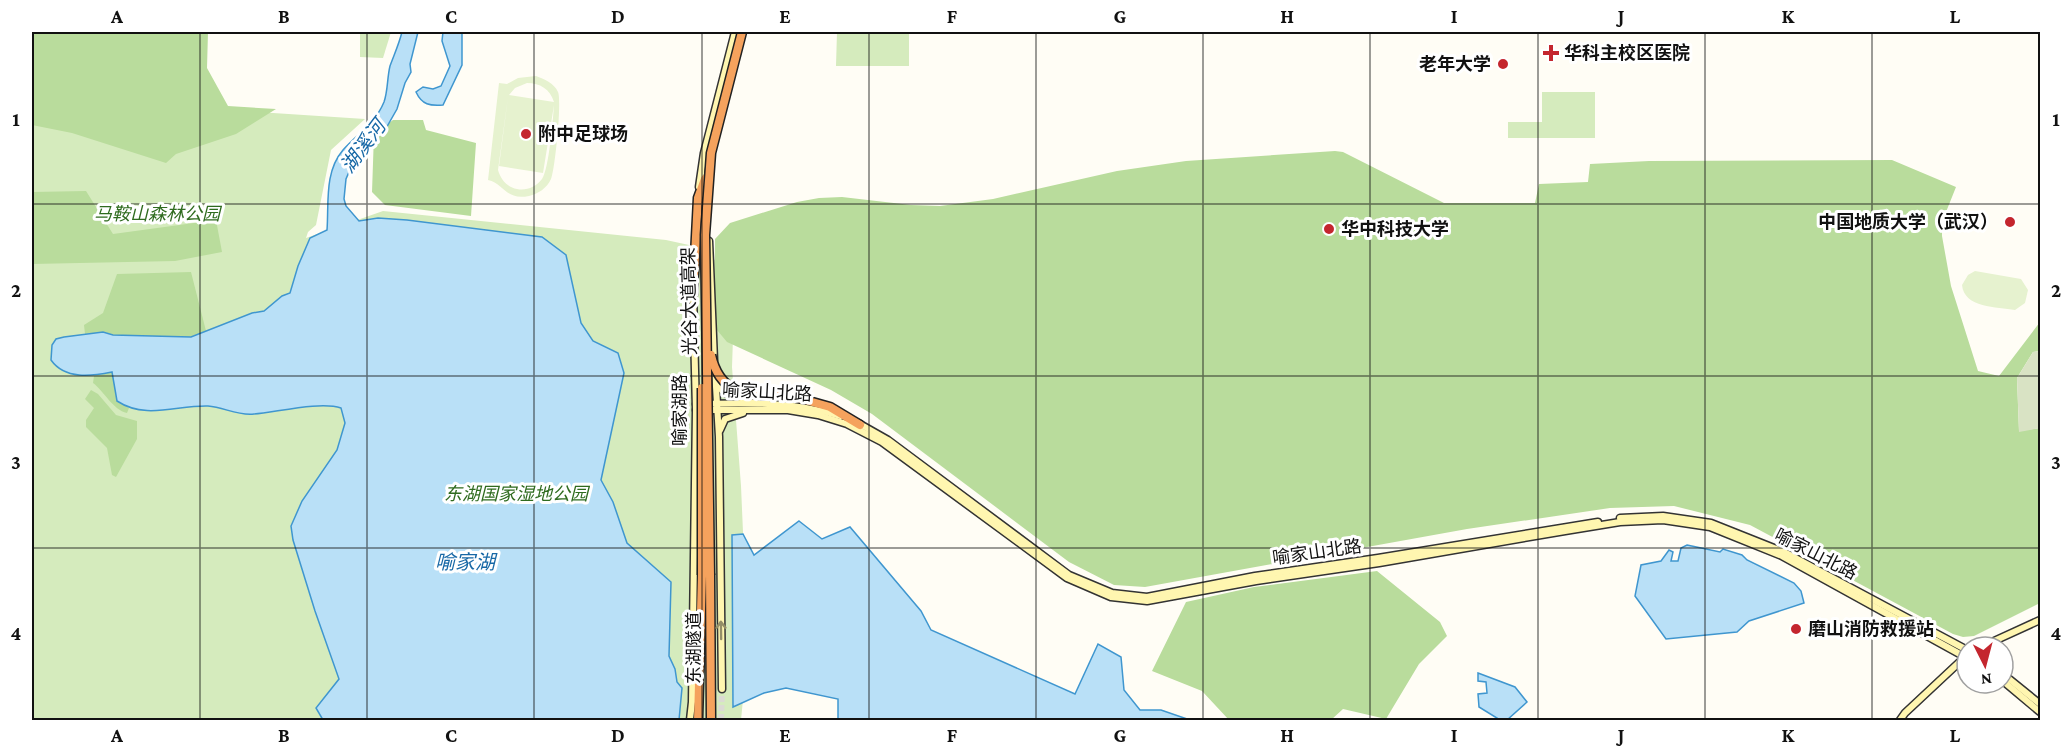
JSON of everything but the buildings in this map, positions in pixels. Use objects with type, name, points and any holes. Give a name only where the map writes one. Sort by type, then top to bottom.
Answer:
[{"type":"highway","name":"光谷大道高架","points":[[702,575],[702,234],[705,179],[708,152],[740,32]]},
{"type":"highway","name":"光谷大道高架","points":[[702,575],[707,324],[705,235],[707,180],[711,153],[740,32]]},
{"type":"highway","points":[[693,294],[699,198],[705,179]]},
{"type":"highway","points":[[707,324],[712,362],[718,375],[727,386],[750,394],[791,396],[818,402],[860,425]]},
{"type":"highway","name":"东湖隧道","points":[[702,575],[710,598],[711,720]]},
{"type":"highway","name":"东湖隧道","points":[[698,720],[702,575]]},
{"type":"main road","name":"喻家湖路","points":[[690,720],[702,575],[691,270],[693,226],[704,153],[740,32]]},
{"type":"main road","name":"喻家湖路","points":[[722,689],[719,436],[708,225],[715,153],[740,32]]},
{"type":"main road","points":[[716,376],[718,385],[729,396],[775,406]]},
{"type":"main road","points":[[719,436],[722,423],[731,416],[775,406]]},
{"type":"main road","name":"喻家山北路","points":[[696,407],[775,406],[822,411],[860,425],[888,440],[1069,575],[1112,593],[1147,597],[1256,576],[1609,520],[1664,516],[1711,523],[1784,552],[1955,648]]},
{"type":"main road","name":"喻家山北路","points":[[775,406],[832,418],[882,442],[1067,578],[1111,597],[1147,601],[1256,580],[1379,563],[1620,522],[1663,520],[1710,527],[1782,556],[1955,649]]},
{"type":"main road","points":[[710,598],[720,567]]},
{"type":"main road","points":[[2008,635],[2040,620]]},
{"type":"main road","points":[[1900,720],[1955,666]]},
{"type":"main road","points":[[2015,684],[2040,704]]},
{"type":"main road","points":[[2015,691],[2040,712]]},
{"type":"green space","name":"东湖国家湿地公园","points":[[32,32],[205,68],[227,110],[365,119],[331,150],[316,225],[308,232],[306,238],[383,211],[666,240],[689,245],[715,260],[734,309],[732,367],[741,486],[748,648],[741,720],[32,720]]},
{"type":"green space","points":[[32,32],[208,32],[207,68],[228,106],[276,109],[236,134],[176,154],[166,163],[72,133],[32,125]]},
{"type":"green space","points":[[360,32],[391,32],[383,58],[360,57]]},
{"type":"green space","points":[[837,32],[909,32],[909,66],[836,66]]},
{"type":"green space","points":[[536,76],[545,80],[556,89],[559,98],[558,135],[551,179],[539,192],[521,197],[510,194],[498,184],[488,180],[499,83],[507,84],[518,78]],"holes":[[[527,83],[544,88],[554,102],[509,95],[515,88]],[[508,97],[499,166],[543,173],[554,105],[547,165],[540,182],[527,189],[510,187],[498,170]]]},
{"type":"green space","points":[[1542,92],[1595,92],[1595,138],[1508,138],[1508,122],[1542,122]]},
{"type":"green space","points":[[393,120],[423,120],[426,130],[476,143],[471,216],[385,205],[372,192],[374,134]]},
{"type":"green space","points":[[1343,152],[1444,203],[1535,203],[1539,184],[1588,182],[1590,164],[1649,161],[1892,160],[1956,187],[1942,222],[1942,236],[1951,286],[1978,371],[1999,376],[2040,322],[2040,351],[2033,352],[2017,378],[2019,431],[2040,428],[2040,603],[1976,635],[1956,635],[1750,525],[1674,506],[1610,508],[1467,529],[1145,587],[1114,585],[1069,562],[872,414],[831,390],[727,342],[714,323],[715,239],[730,223],[797,202],[819,198],[842,197],[940,206],[993,199],[1117,171],[1186,161]]},
{"type":"green space","points":[[86,191],[113,234],[216,220],[222,252],[175,261],[32,264],[32,192]]},
{"type":"green space","points":[[1975,271],[2021,279],[2028,290],[2025,303],[2015,310],[1975,302],[1964,293],[1962,285],[1968,275]]},
{"type":"green space","points":[[191,272],[206,331],[187,338],[113,335],[105,332],[85,334],[84,325],[103,313],[117,274]]},
{"type":"green space","points":[[2040,351],[2040,428],[2019,432],[2017,378],[2033,352]]},
{"type":"green space","points":[[111,372],[114,375],[117,398],[129,408],[127,413],[117,408],[93,383],[94,376]]},
{"type":"green space","points":[[91,390],[98,394],[116,415],[137,421],[137,439],[116,477],[112,475],[107,448],[86,427],[86,420],[94,408],[85,399]]},
{"type":"green space","points":[[1377,571],[1440,622],[1447,636],[1419,664],[1386,719],[1343,709],[1331,720],[1229,720],[1202,691],[1152,671],[1186,602],[1254,587]]},
{"type":"water","name":"喻家湖","points":[[402,32],[418,32],[410,64],[411,72],[397,109],[385,130],[355,158],[346,179],[344,199],[346,206],[359,221],[378,218],[407,220],[542,237],[566,255],[581,323],[593,341],[618,353],[624,373],[601,480],[613,502],[627,543],[671,582],[669,656],[675,669],[677,682],[682,688],[679,720],[323,720],[316,708],[339,679],[315,611],[293,540],[291,526],[302,501],[337,450],[345,423],[341,408],[311,406],[248,414],[208,406],[139,410],[117,401],[112,372],[96,375],[71,374],[51,360],[52,345],[56,339],[103,332],[113,335],[191,337],[252,313],[264,311],[282,296],[290,293],[310,238],[327,230],[330,178],[337,159],[343,150],[371,123],[384,102],[390,66]]},
{"type":"water","points":[[443,32],[462,32],[462,65],[443,105],[430,105],[421,100],[416,92],[423,87],[433,89],[441,86],[450,66],[442,41]]},
{"type":"water","points":[[799,521],[822,539],[850,527],[921,611],[931,630],[1075,694],[1098,644],[1121,657],[1124,690],[1140,710],[1161,710],[1190,720],[838,720],[838,699],[786,688],[764,693],[733,707],[732,535],[743,534],[754,555]]},
{"type":"water","points":[[1687,545],[1720,552],[1723,549],[1742,555],[1747,560],[1794,583],[1801,591],[1804,603],[1749,621],[1737,632],[1666,639],[1635,596],[1641,565],[1661,561],[1669,550],[1673,552],[1671,561],[1678,561],[1681,548]]},
{"type":"water","points":[[1478,673],[1515,687],[1527,702],[1507,720],[1500,720],[1479,707],[1478,694],[1487,693],[1486,682],[1478,681]]},
{"type":"tunnel","points":[[721,720],[722,689]]},
{"type":"place","name":"华科主校区医院","points":[[1551,53]]},
{"type":"place","name":"老年大学","points":[[1503,64]]},
{"type":"place","name":"附中足球场","points":[[526,134]]},
{"type":"place","name":"中国地质大学（武汉）","points":[[2010,222]]},
{"type":"place","name":"华中科技大学","points":[[1329,229]]},
{"type":"place","name":"磨山消防救援站","points":[[1796,629]]},
{"type":"water label","name":"湖溪河","points":[[363,146]]},
{"type":"park label","name":"马鞍山森林公园","points":[[157,214]]}]
